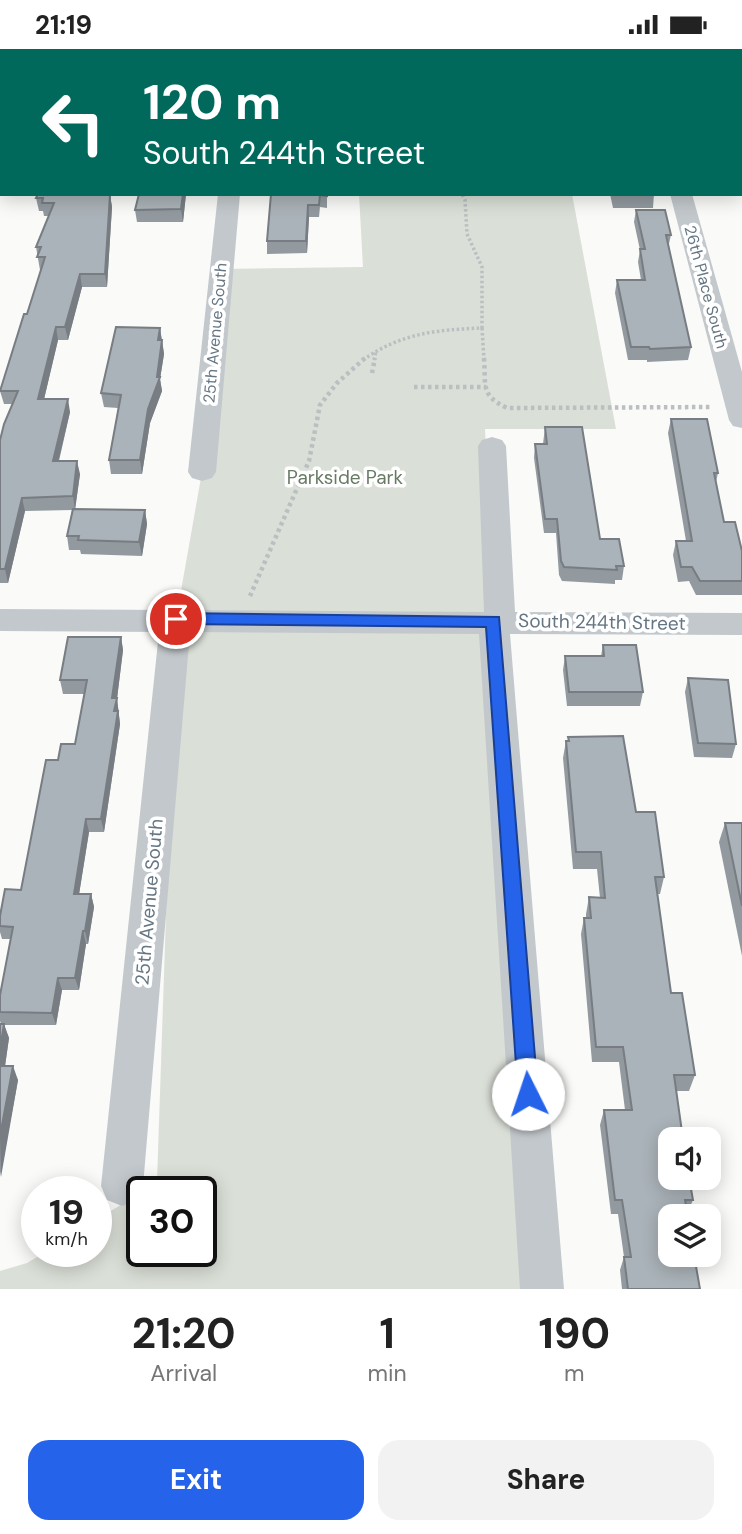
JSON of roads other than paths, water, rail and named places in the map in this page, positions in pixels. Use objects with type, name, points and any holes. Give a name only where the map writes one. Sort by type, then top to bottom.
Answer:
[{"type":"street","name":"25th Avenue South","points":[[202,472],[229,196]]},
{"type":"street","name":"26th Place South","points":[[682,196],[740,413]]},
{"type":"street","points":[[492,446],[497,621],[542,1289]]},
{"type":"street","name":"25th Avenue South","points":[[122,1186],[176,619]]},
{"type":"street","name":"South 244th Street","points":[[0,620],[246,619],[742,624]]},
{"type":"park label","name":"Parkside Park","points":[[345,477]]}]
